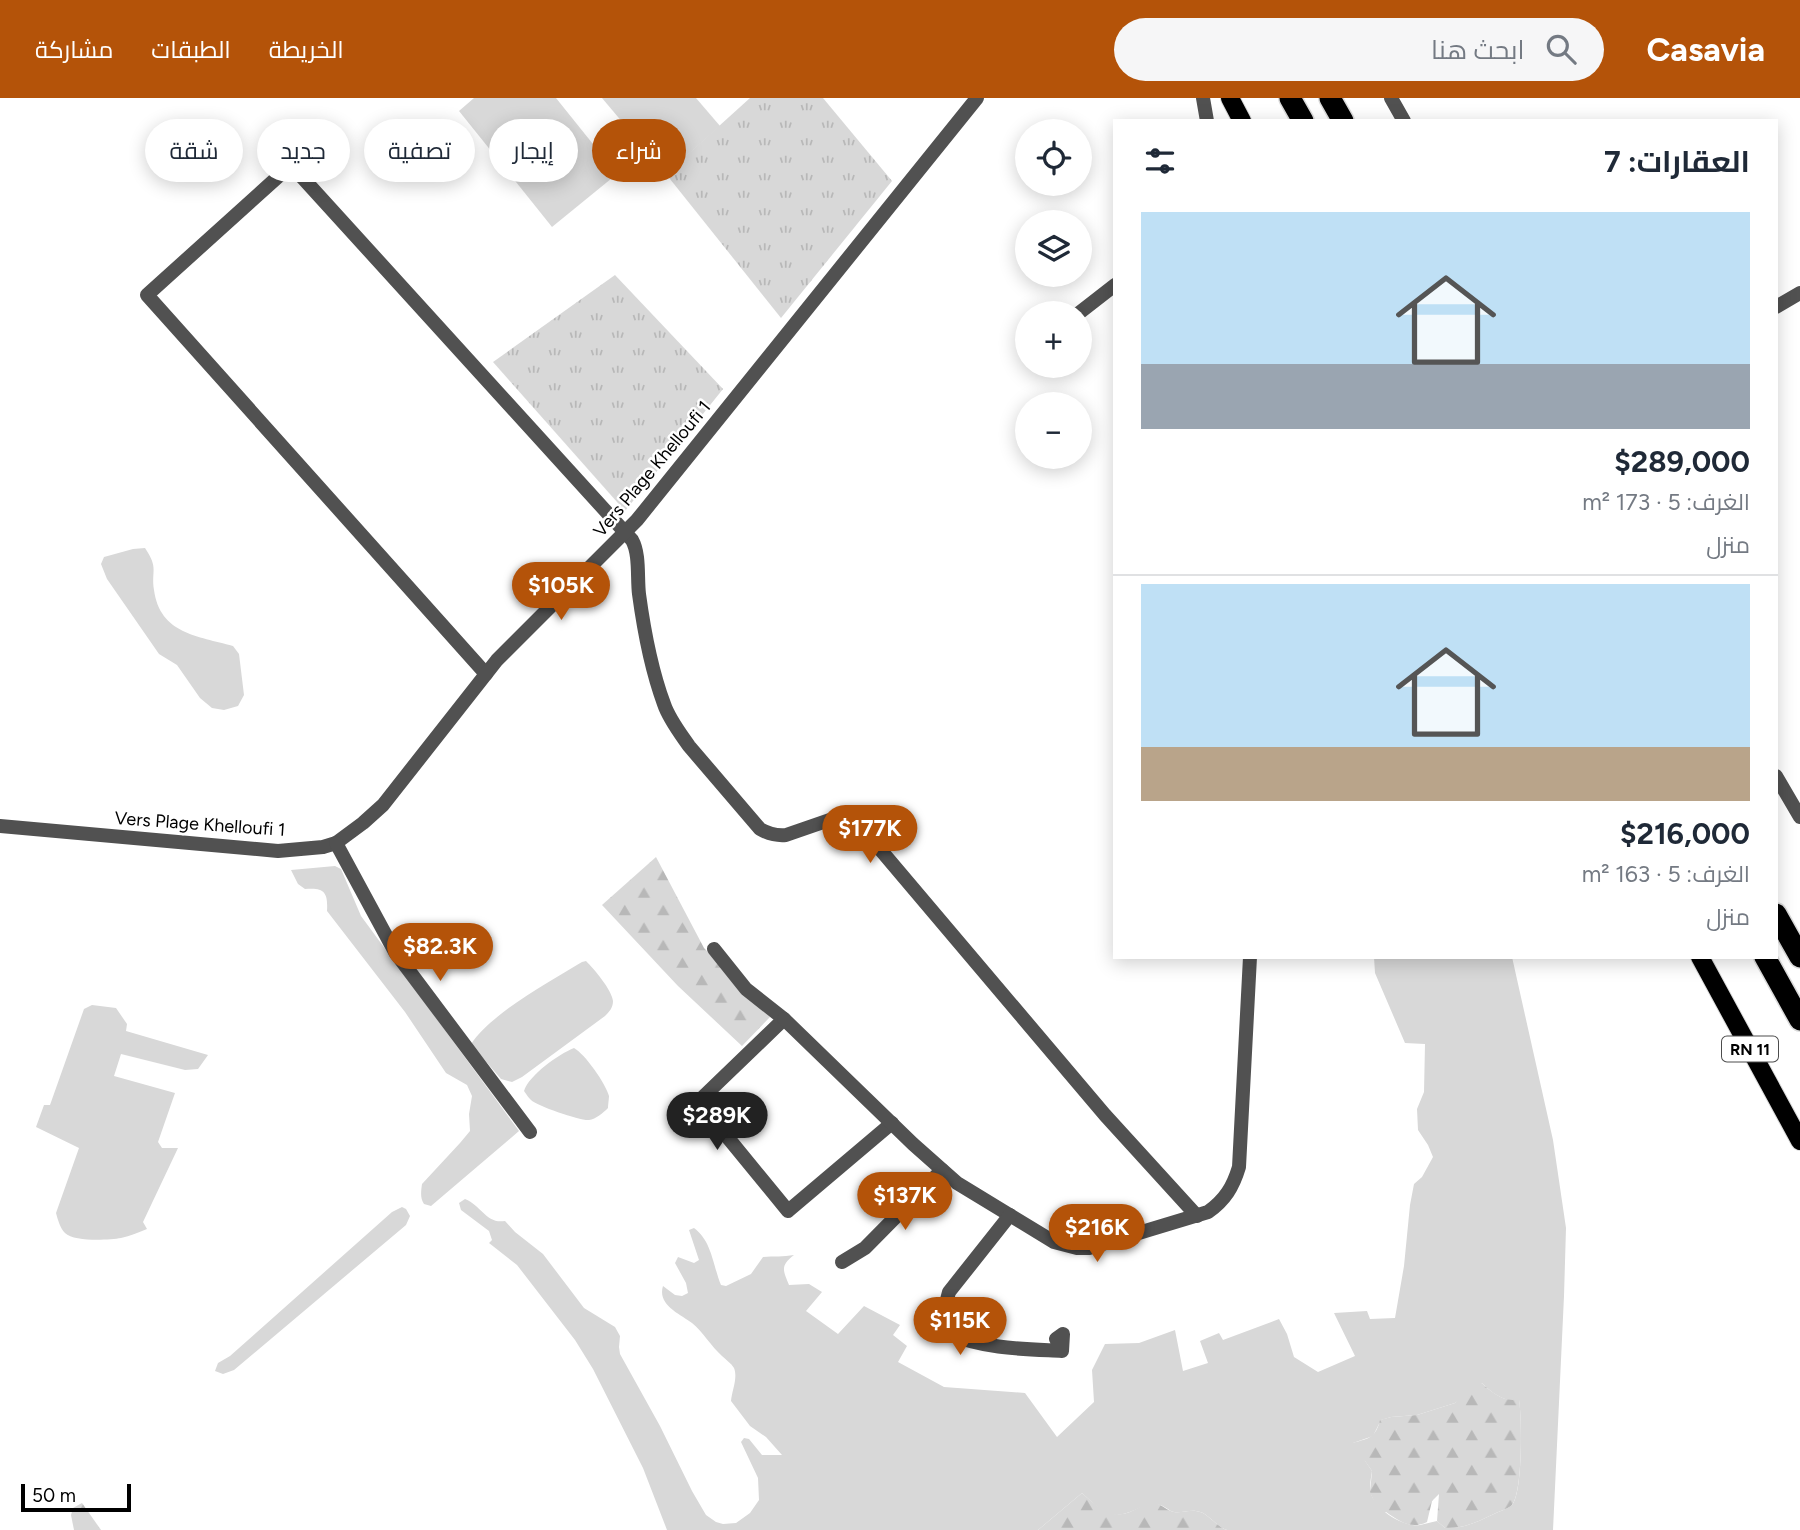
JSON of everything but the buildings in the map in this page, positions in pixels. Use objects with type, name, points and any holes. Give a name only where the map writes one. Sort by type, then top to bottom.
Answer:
[{"type":"highway","points":[[1290,98],[1302,119]]},
{"type":"highway","points":[[1330,98],[1342,119]]},
{"type":"highway","points":[[1778,918],[1800,957]]},
{"type":"highway","points":[[1767,959],[1800,1020]]},
{"type":"main road","points":[[1230,98],[1241,119]]},
{"type":"main road","name":"RN 11","points":[[1701,959],[1800,1141]]},
{"type":"street","name":"Vers Plage Khelloufi 1","points":[[0,826],[260,850],[297,850],[336,843],[363,823],[383,805],[507,650],[626,533],[977,98]]},
{"type":"street","points":[[1203,98],[1207,119]]},
{"type":"street","points":[[1391,98],[1403,119]]},
{"type":"street","points":[[486,674],[146,295],[291,165],[632,540],[636,550],[644,626],[664,706],[689,746],[760,829],[778,836],[841,816],[853,818],[1104,1115],[1197,1216]]},
{"type":"street","points":[[1092,303],[1113,287]]},
{"type":"street","points":[[1778,306],[1800,293]]},
{"type":"street","points":[[1778,779],[1800,817]]},
{"type":"street","points":[[336,843],[395,952],[530,1132]]},
{"type":"street","points":[[713,949],[746,989],[784,1019],[957,1183],[1054,1242],[1077,1248],[1088,1248],[1197,1216],[1208,1212],[1228,1195],[1239,1167],[1251,959]]},
{"type":"street","points":[[784,1019],[702,1097],[729,1139],[788,1211],[892,1124]]},
{"type":"street","points":[[842,1262],[865,1248],[942,1170]]},
{"type":"street","points":[[1010,1215],[949,1292],[942,1319],[950,1334],[997,1348],[1062,1352],[1063,1334],[1056,1339]]},
{"type":"green space","points":[[474,98],[556,98],[573,119],[489,119],[489,148],[475,131],[475,119],[465,119],[459,111]]},
{"type":"green space","points":[[602,98],[696,98],[720,126],[686,156],[686,119],[620,119]]},
{"type":"green space","points":[[750,98],[823,98],[892,181],[781,318],[672,182],[686,182],[686,156]]},
{"type":"green space","points":[[578,125],[592,143],[592,182],[607,182],[552,227],[516,182],[578,182]]},
{"type":"green space","points":[[615,275],[723,389],[625,511],[493,362]]},
{"type":"green space","points":[[145,548],[153,565],[154,590],[164,616],[183,631],[233,646],[239,654],[244,695],[238,706],[224,710],[212,708],[200,698],[177,665],[159,654],[107,579],[101,564],[104,557]]},
{"type":"green space","points":[[656,857],[704,948],[770,1017],[742,1046],[678,986],[602,905]]},
{"type":"green space","points":[[335,866],[341,869],[361,916],[519,1131],[431,1206],[423,1202],[422,1184],[470,1131],[472,1096],[467,1085],[446,1073],[405,1012],[327,911],[324,892],[305,889],[298,884],[291,870]]},
{"type":"green space","points":[[1374,959],[1512,959],[1553,1140],[1566,1228],[1553,1530],[1227,1530],[1200,1512],[1174,1512],[1160,1505],[1114,1515],[1101,1509],[1082,1493],[1038,1530],[667,1530],[643,1468],[593,1369],[575,1340],[517,1265],[489,1243],[492,1240],[489,1231],[461,1210],[459,1203],[465,1199],[493,1220],[505,1221],[543,1254],[584,1308],[615,1327],[620,1336],[620,1354],[706,1515],[723,1524],[736,1523],[750,1513],[759,1500],[758,1478],[741,1442],[744,1438],[749,1439],[762,1455],[782,1455],[766,1437],[750,1426],[731,1401],[735,1376],[733,1366],[692,1323],[663,1299],[663,1286],[675,1295],[688,1293],[686,1283],[675,1263],[678,1257],[694,1263],[699,1260],[689,1230],[694,1228],[705,1240],[721,1285],[726,1286],[751,1274],[763,1257],[794,1255],[784,1268],[789,1285],[809,1284],[822,1292],[806,1311],[838,1334],[864,1306],[900,1325],[893,1335],[907,1346],[898,1362],[944,1387],[1025,1393],[1057,1437],[1094,1402],[1092,1370],[1105,1344],[1139,1343],[1175,1330],[1183,1371],[1208,1363],[1200,1341],[1219,1333],[1223,1340],[1279,1319],[1294,1357],[1318,1372],[1355,1356],[1334,1313],[1367,1311],[1370,1319],[1395,1318],[1414,1184],[1422,1177],[1433,1157],[1418,1130],[1417,1109],[1424,1092],[1425,1044],[1405,1043],[1375,973]],"holes":[[[1482,1383],[1504,1399],[1519,1400],[1520,1473],[1515,1500],[1511,1506],[1471,1524],[1452,1528],[1445,1528],[1437,1521],[1420,1525],[1406,1524],[1384,1511],[1371,1493],[1372,1471],[1353,1443],[1373,1436],[1381,1420],[1417,1415],[1455,1403]]]},
{"type":"green space","points":[[586,961],[609,991],[613,1001],[609,1011],[522,1077],[512,1082],[501,1079],[471,1044],[507,1009]]},
{"type":"green space","points":[[92,1005],[116,1008],[127,1024],[126,1031],[208,1055],[198,1069],[185,1070],[121,1054],[114,1076],[175,1093],[158,1142],[162,1148],[178,1148],[143,1222],[147,1229],[116,1239],[84,1239],[69,1236],[63,1231],[56,1213],[79,1148],[36,1127],[44,1105],[50,1105],[84,1009]]},
{"type":"green space","points":[[574,1048],[584,1056],[604,1084],[609,1096],[608,1108],[589,1120],[541,1106],[531,1100],[524,1091],[532,1078],[545,1066]]},
{"type":"green space","points":[[402,1207],[410,1216],[406,1225],[234,1370],[223,1374],[215,1371],[218,1363],[230,1356],[392,1212]]},
{"type":"green space","points":[[1482,1383],[1494,1394],[1519,1399],[1520,1472],[1511,1506],[1471,1524],[1452,1528],[1445,1528],[1437,1521],[1439,1494],[1432,1501],[1427,1522],[1421,1524],[1405,1523],[1386,1512],[1376,1515],[1370,1492],[1372,1471],[1365,1461],[1354,1456],[1350,1450],[1352,1443],[1371,1436],[1380,1420],[1417,1415],[1455,1403],[1472,1386]]},
{"type":"green space","points":[[1082,1493],[1112,1514],[1126,1513],[1154,1503],[1174,1512],[1200,1512],[1227,1530],[1038,1530]]},
{"type":"green space","points":[[82,1503],[101,1530],[74,1530],[71,1515],[73,1508]]}]
